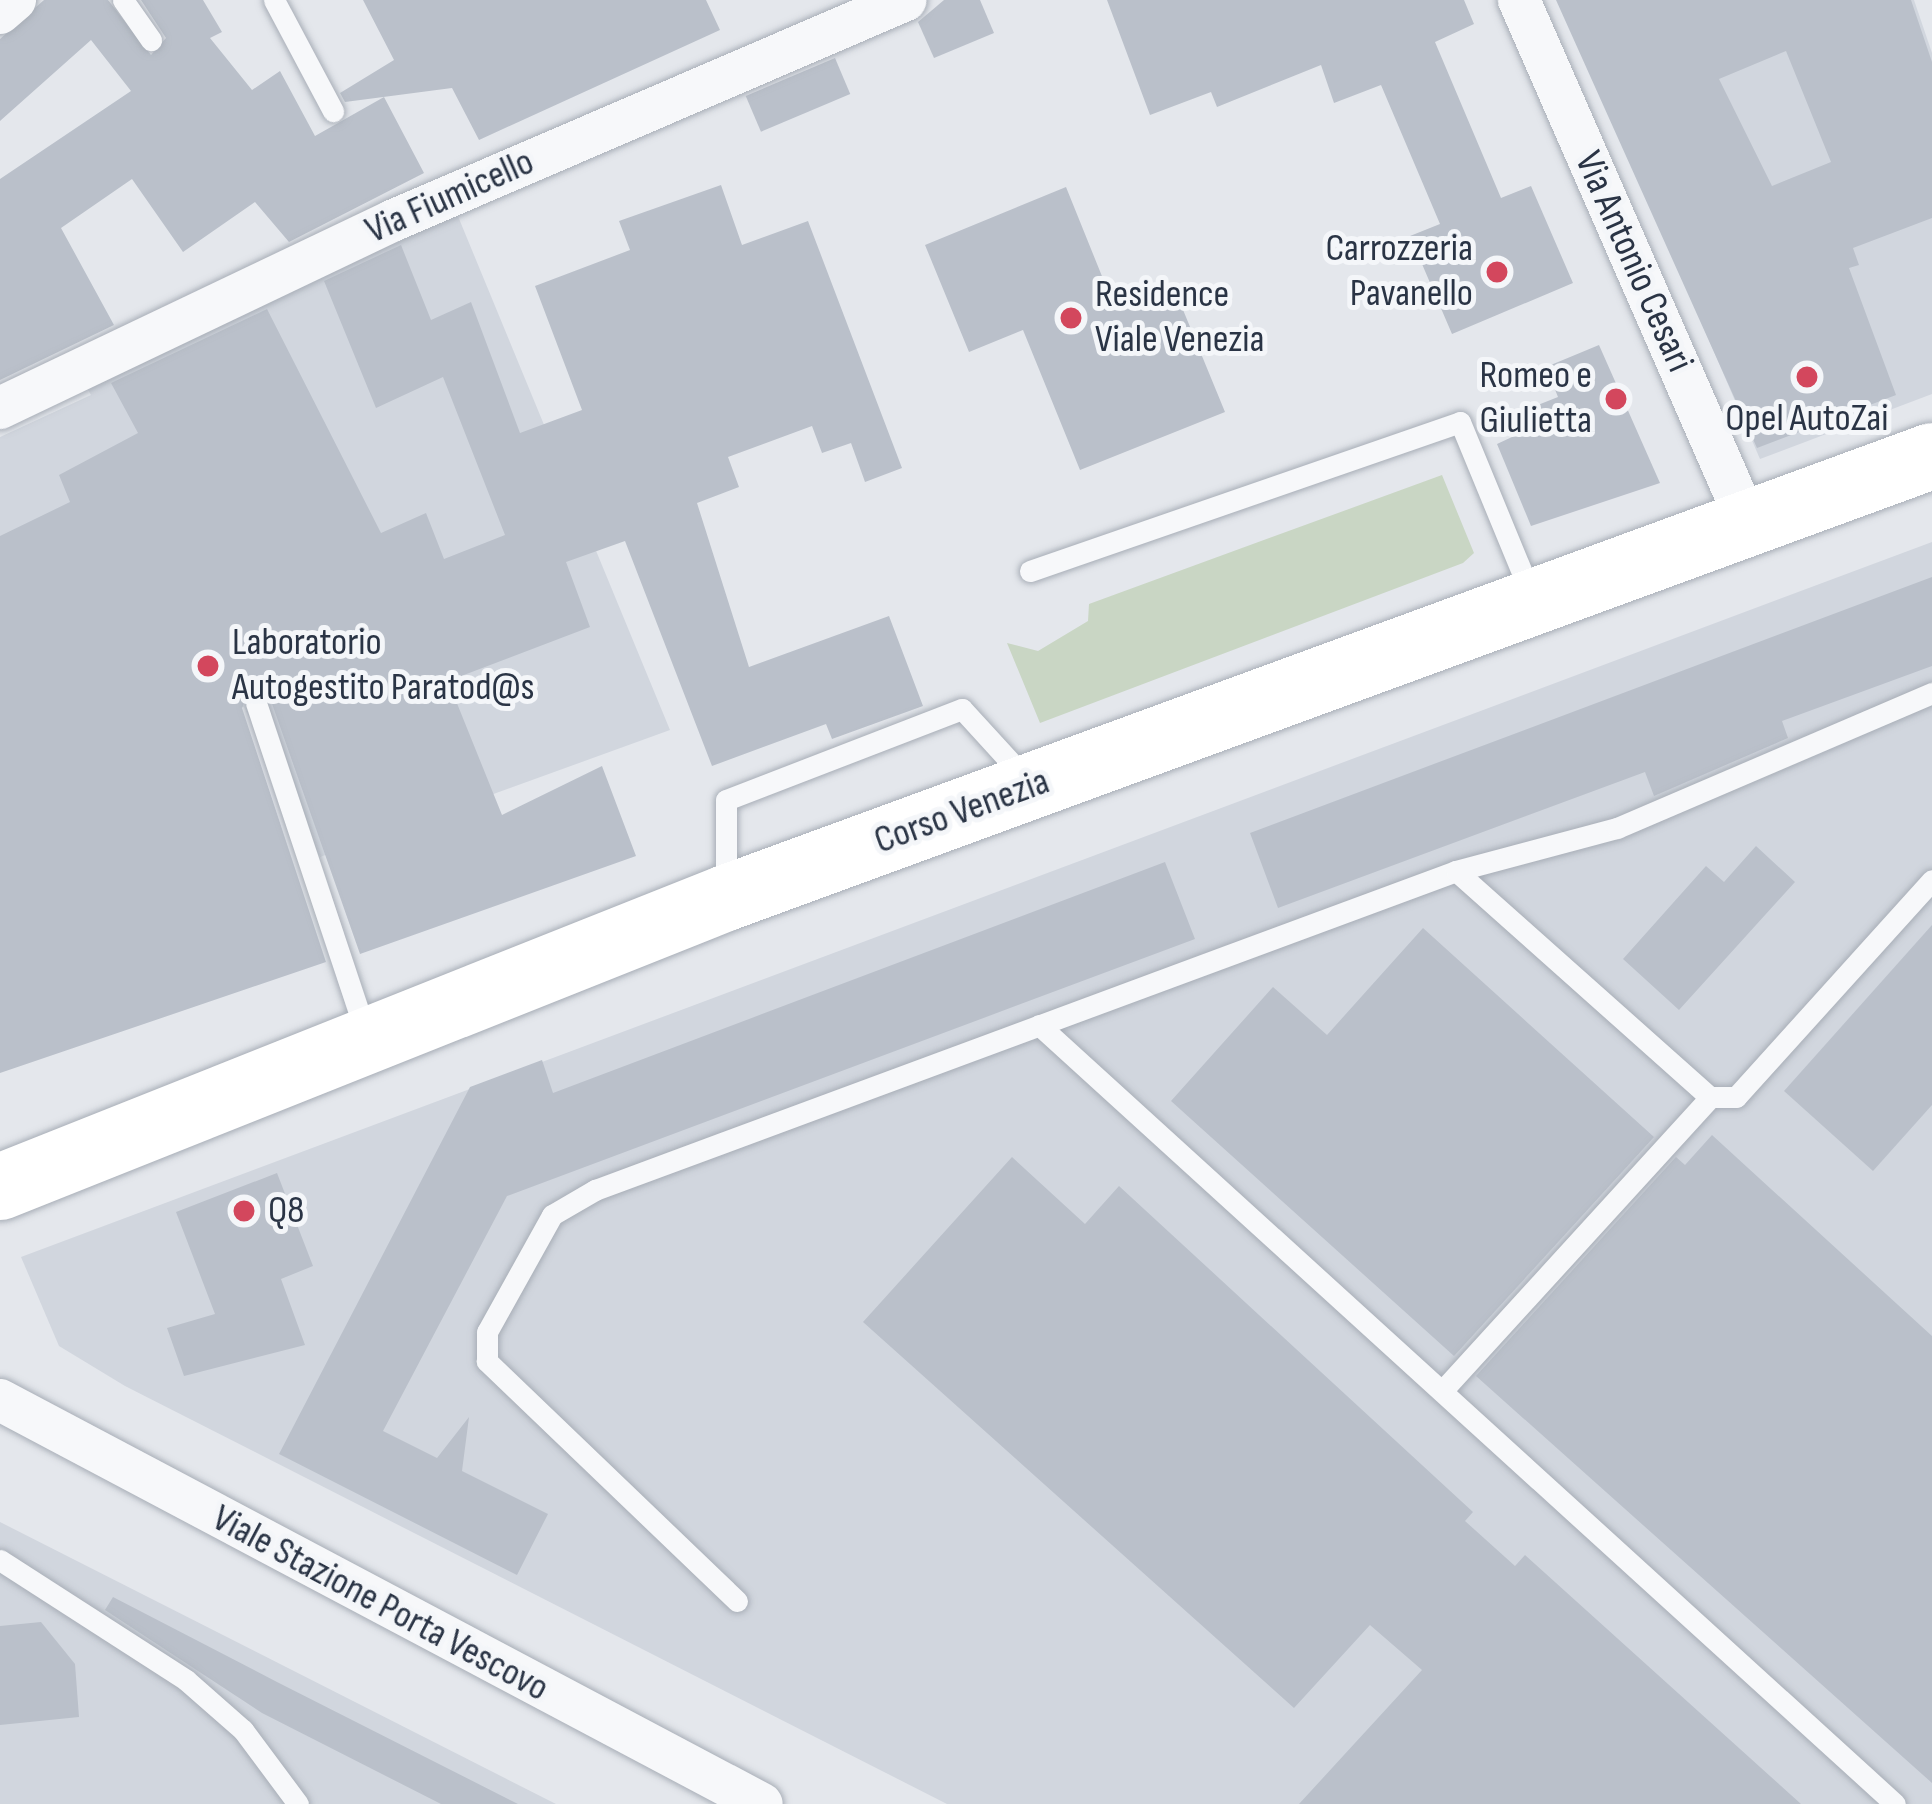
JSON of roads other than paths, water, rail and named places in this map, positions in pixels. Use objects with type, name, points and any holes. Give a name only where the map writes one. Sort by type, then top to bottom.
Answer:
[{"type":"main road","name":"Corso Venezia","points":[[0,1187],[725,898],[1536,606],[1932,456]]},
{"type":"street","name":"Via Fiumicello","points":[[0,408],[386,211],[906,0]]},
{"type":"street","name":"Via Antonio Cesari","points":[[1519,0],[1748,524]]},
{"type":"street","name":"Viale Stazione Porta Vescovo","points":[[0,1400],[762,1804]]},
{"type":"lane","points":[[123,0],[151,40]]},
{"type":"lane","points":[[274,0],[333,111]]},
{"type":"lane","points":[[1030,571],[1460,422],[1536,606]]},
{"type":"lane","points":[[737,1601],[487,1361],[487,1332],[529,1243],[582,1195],[1456,871],[1617,828],[1932,692]]},
{"type":"lane","points":[[256,703],[368,1039]]},
{"type":"lane","points":[[725,898],[726,800],[962,709],[1033,787]]},
{"type":"lane","points":[[1456,871],[1710,1096],[1736,1097],[1932,880]]},
{"type":"lane","points":[[1039,1025],[1895,1804]]},
{"type":"lane","points":[[1442,1391],[1710,1096]]},
{"type":"lane","points":[[0,1560],[186,1680],[298,1804]]},
{"type":"place","name":"Carrozzeria Pavanello","points":[[1497,272]]},
{"type":"place","name":"Residence Viale Venezia","points":[[1071,318]]},
{"type":"place","name":"Opel AutoZai","points":[[1807,377]]},
{"type":"place","name":"Romeo e Giulietta","points":[[1616,399]]},
{"type":"place","name":"Laboratorio Autogestito Paratod@s","points":[[208,666]]},
{"type":"place","name":"Q8","points":[[244,1211]]}]
